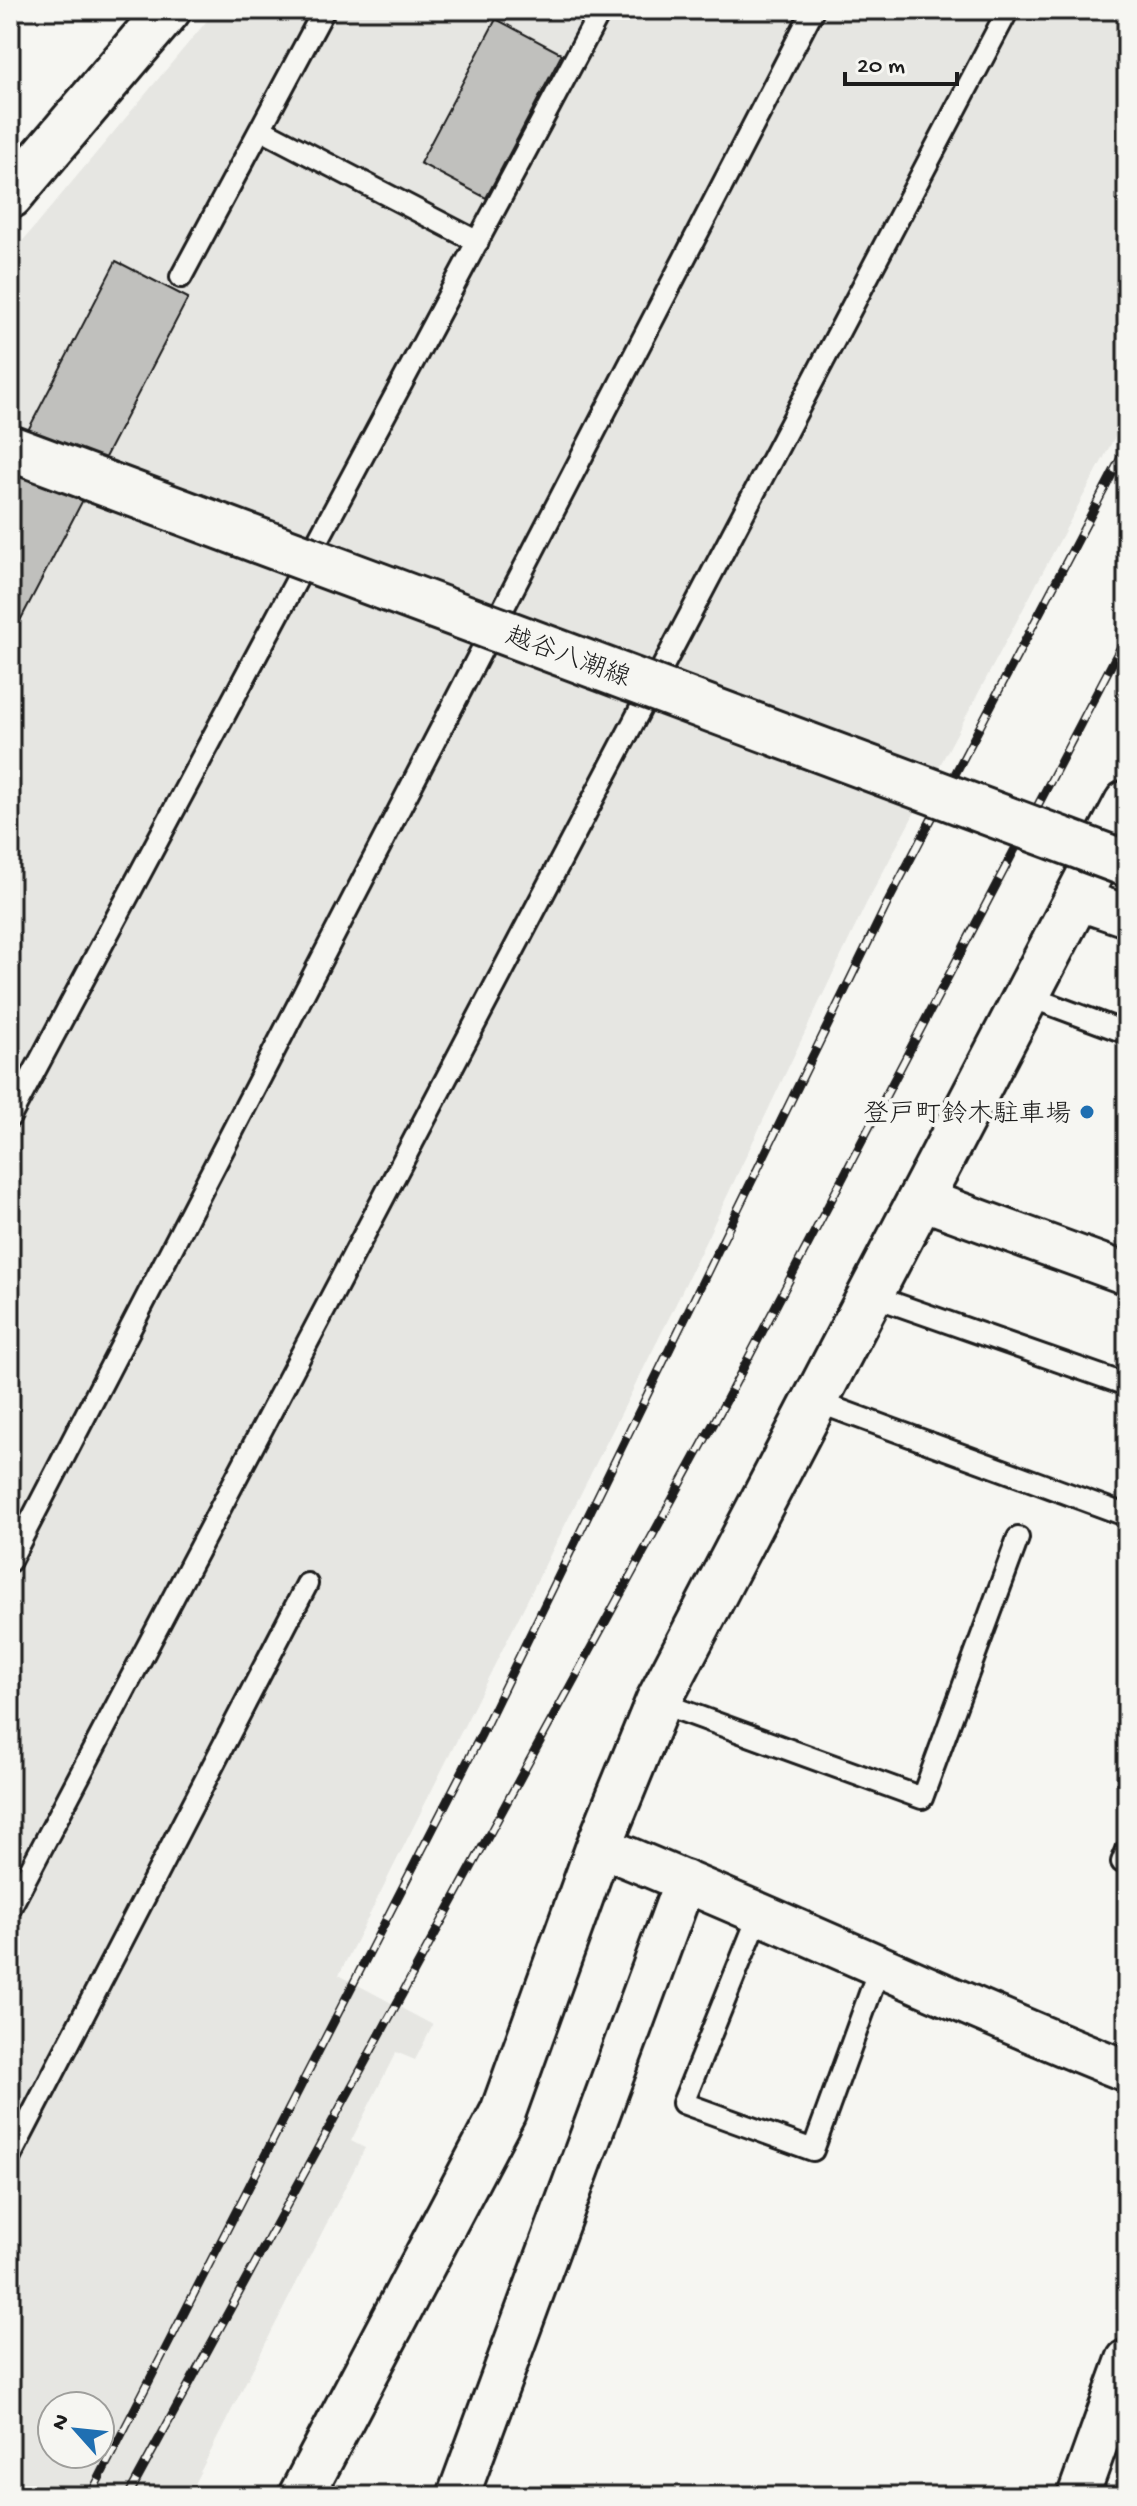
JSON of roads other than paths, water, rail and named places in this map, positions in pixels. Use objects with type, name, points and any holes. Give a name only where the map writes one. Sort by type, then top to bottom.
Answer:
[{"type":"street","points":[[10,196],[168,10]]},
{"type":"street","name":"越谷八潮線","points":[[10,448],[1127,864]]},
{"type":"street","points":[[301,2496],[503,2112],[599,1846],[658,1702],[1127,803]]},
{"type":"street","points":[[1077,899],[1127,916]]},
{"type":"street","points":[[919,1198],[1127,1274]]},
{"type":"street","points":[[599,1846],[880,1966],[989,2017],[1127,2071]]},
{"type":"street","points":[[458,2496],[685,1881]]},
{"type":"street","points":[[1078,2496],[1127,2360]]},
{"type":"lane","points":[[181,277],[324,10]]},
{"type":"lane","points":[[10,1117],[601,10]]},
{"type":"lane","points":[[10,1561],[813,10]]},
{"type":"lane","points":[[10,1908],[1008,10]]},
{"type":"lane","points":[[262,130],[478,242]]},
{"type":"lane","points":[[1025,995],[1127,1033]]},
{"type":"lane","points":[[870,1295],[1127,1385]]},
{"type":"lane","points":[[815,1401],[1120,1513]]},
{"type":"lane","points":[[658,1702],[922,1798],[1018,1538]]},
{"type":"lane","points":[[10,2157],[307,1584]]},
{"type":"lane","points":[[1127,1850],[1122,1862],[1127,1864]]},
{"type":"lane","points":[[759,1915],[683,2103],[813,2150],[880,1966]]},
{"type":"railway","points":[[90,2496],[481,1735],[888,902],[1127,446]]},
{"type":"railway","points":[[128,2496],[727,1399],[1127,635]]},
{"type":"place","name":"登戸町鈴木駐車場","points":[[1087,1112]]}]
